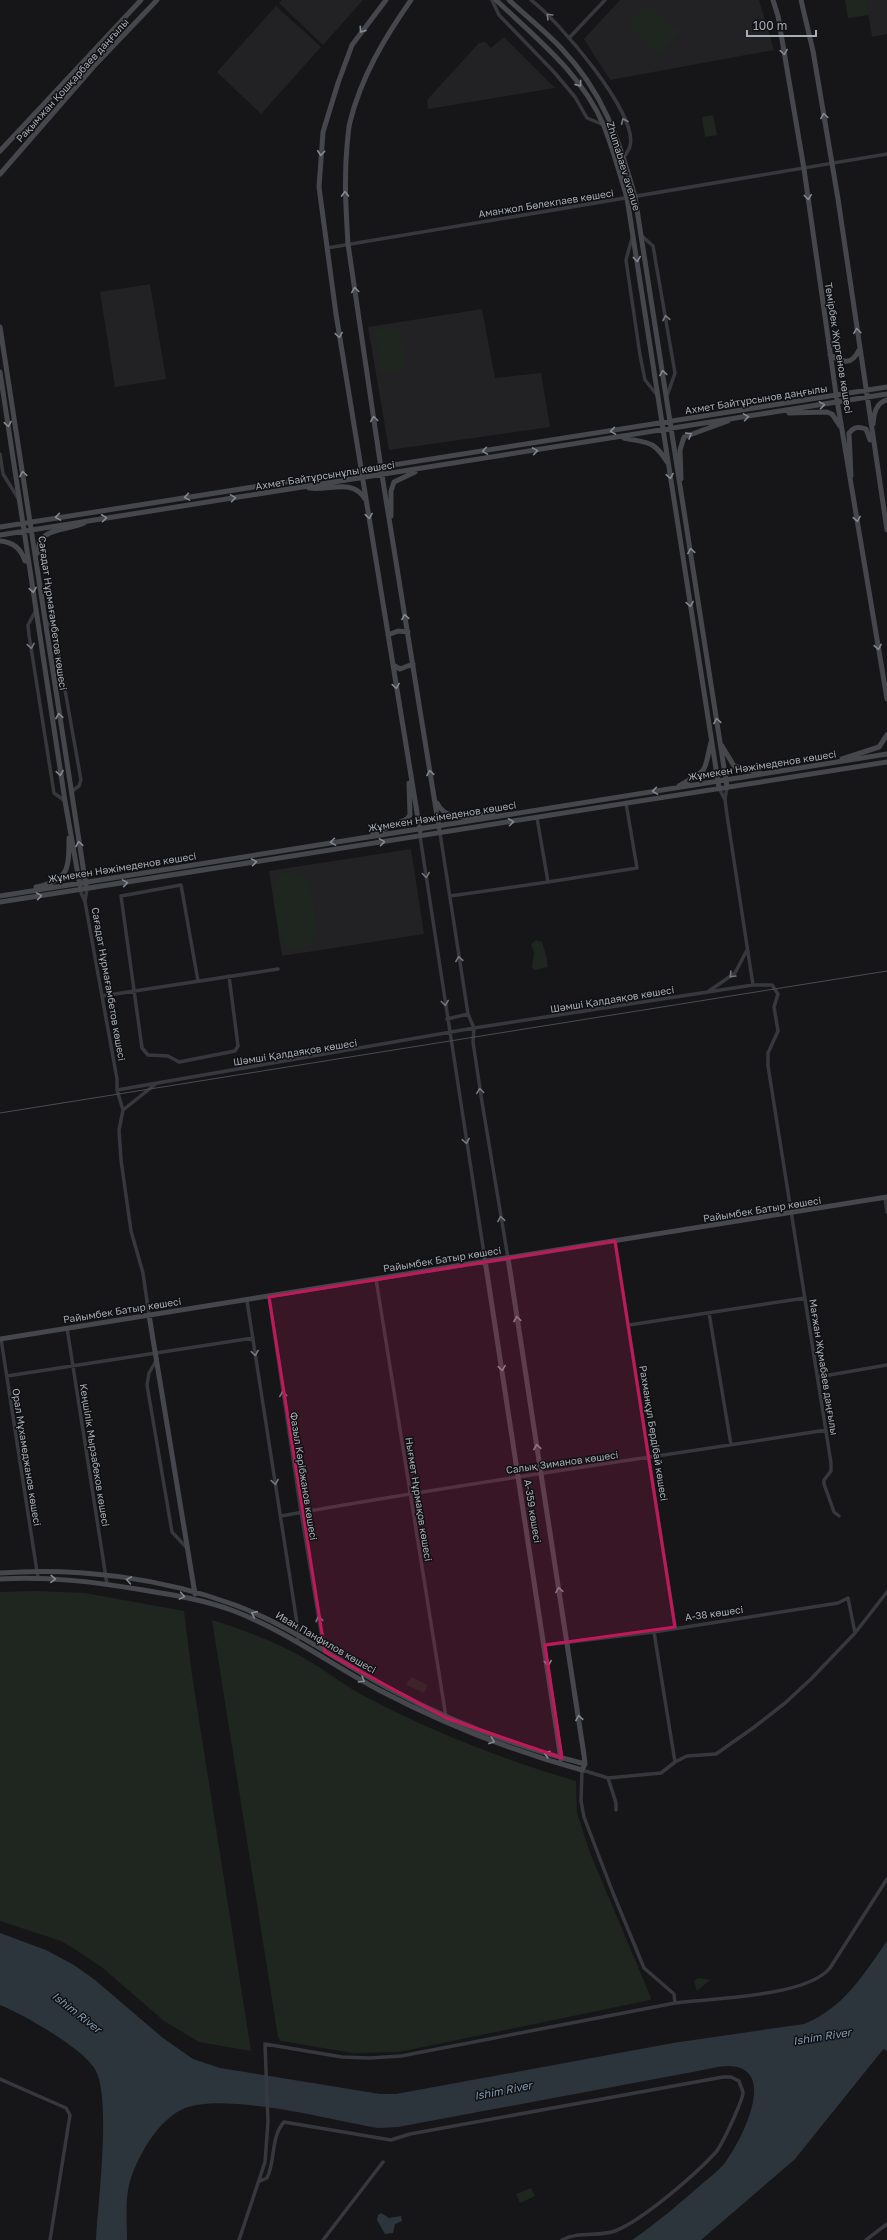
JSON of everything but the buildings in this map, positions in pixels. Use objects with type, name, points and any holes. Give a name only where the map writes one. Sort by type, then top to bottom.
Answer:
[{"type":"street","name":"Рақымжан Қошқарбаев даңғылы","points":[[0,151],[141,0]]},
{"type":"street","name":"Рақымжан Қошқарбаев даңғылы","points":[[0,174],[94,66],[157,0]]},
{"type":"street","points":[[386,0],[352,45],[323,132],[319,188],[326,248],[419,829],[449,1034],[485,1260]]},
{"type":"street","points":[[412,0],[391,28],[374,57],[349,123],[345,169],[348,244],[382,475],[468,1014],[474,1028],[473,1042],[482,1102],[508,1258],[567,1643],[585,1764],[582,1770],[581,1801],[584,1817],[644,1968],[674,1994],[675,2002]]},
{"type":"street","points":[[492,0],[499,15],[554,72],[575,97],[587,118],[604,126]]},
{"type":"street","name":"Zhumabaev avenue","points":[[496,0],[554,54],[577,81],[604,126],[627,198],[634,233],[668,464],[719,788]]},
{"type":"street","name":"Zhumabaev avenue","points":[[509,0],[561,48],[582,75],[598,97],[614,129],[624,157],[635,197],[680,484]]},
{"type":"street","points":[[531,0],[570,37],[595,68],[628,129],[630,146],[624,157]]},
{"type":"street","points":[[570,37],[604,0]]},
{"type":"street","name":"Темірбек Жүргенов көшесі","points":[[773,0],[778,16],[804,169],[836,394],[887,699]]},
{"type":"street","name":"Темірбек Жүргенов көшесі","points":[[801,0],[813,49],[887,530]]},
{"type":"street","name":"Аманжол Бөлекпаев көшесі","points":[[326,248],[887,154]]},
{"type":"street","points":[[634,233],[626,260],[640,355],[645,380],[658,395]]},
{"type":"street","points":[[641,236],[653,246],[675,373],[666,397]]},
{"type":"street","name":"Сағадат Нұрмағамбетов көшесі","points":[[0,327],[31,522],[71,792],[83,883],[80,890],[85,902],[116,1069],[117,1090],[123,1110]]},
{"type":"street","points":[[830,355],[839,361],[848,362],[853,360],[860,349]]},
{"type":"street","name":"Сағадат Нұрмағамбетов көшесі","points":[[0,372],[67,813],[83,883],[87,889],[85,902]]},
{"type":"street","name":"Ахмет Байтұрсынов даңғылы","points":[[652,425],[836,394],[887,387]]},
{"type":"street","name":"Ахмет Байтұрсынов даңғылы","points":[[652,432],[887,394]]},
{"type":"street","points":[[872,431],[877,407],[880,403],[887,400]]},
{"type":"street","points":[[778,412],[805,414],[827,412],[832,414],[842,428]]},
{"type":"street","points":[[731,419],[720,425],[690,433],[684,437],[680,450],[682,470],[680,484],[721,744],[727,787],[725,800],[753,986]]},
{"type":"street","name":"Ахмет Байтұрсынұлы көшесі","points":[[0,527],[652,425]]},
{"type":"street","points":[[850,481],[852,470],[849,434],[853,429],[861,427],[866,429],[869,434],[876,473],[879,479]]},
{"type":"street","name":"Ахмет Байтұрсынұлы көшесі","points":[[0,535],[23,530],[32,530],[652,432]]},
{"type":"street","points":[[622,437],[651,443],[660,450],[668,464]]},
{"type":"street","points":[[0,454],[1,474],[19,500]]},
{"type":"street","points":[[390,520],[392,487],[394,482],[427,468]]},
{"type":"street","points":[[304,487],[318,489],[353,487],[360,490],[366,502]]},
{"type":"street","points":[[41,588],[42,576],[38,546],[42,538],[50,531],[75,528],[91,520]]},
{"type":"street","points":[[0,541],[12,543],[18,548],[24,556],[30,576]]},
{"type":"street","points":[[36,609],[28,625],[29,635],[54,793],[65,801]]},
{"type":"street","points":[[45,621],[54,628],[81,780],[78,786],[71,792]]},
{"type":"street","points":[[388,635],[398,630],[408,632]]},
{"type":"street","points":[[393,665],[400,669],[413,664]]},
{"type":"street","points":[[836,762],[879,747],[887,735]]},
{"type":"street","points":[[676,788],[704,771],[712,739]]},
{"type":"street","points":[[721,744],[734,766],[762,774]]},
{"type":"street","name":"Жұмекен Нәжімеденов көшесі","points":[[0,896],[887,754]]},
{"type":"street","name":"Жұмекен Нәжімеденов көшесі","points":[[0,902],[887,762]]},
{"type":"street","points":[[364,837],[401,824],[410,815],[410,774]]},
{"type":"street","points":[[719,788],[725,800]]},
{"type":"street","points":[[434,798],[442,811],[452,816],[500,816]]},
{"type":"street","points":[[450,896],[637,868],[626,803]]},
{"type":"street","points":[[16,894],[30,888],[51,884],[59,880],[68,869],[67,813]]},
{"type":"street","points":[[537,818],[548,882]]},
{"type":"street","points":[[198,981],[181,885],[121,896],[142,1048],[148,1055],[168,1056],[179,1062],[235,1051],[238,1046],[229,976]]},
{"type":"street","points":[[707,993],[730,978],[740,966],[748,949]]},
{"type":"street","points":[[102,996],[278,969]]},
{"type":"street","name":"Мағжан Жұмабаев даңғылы","points":[[753,986],[772,985],[778,994],[774,1007],[778,1031],[768,1052],[768,1066],[790,1214],[831,1463],[831,1471],[824,1480],[824,1484],[834,1512],[839,1516]]},
{"type":"street","name":"Шәмші Қалдаяқов көшесі","points":[[117,1090],[449,1034],[474,1028],[753,986]]},
{"type":"street","points":[[447,1019],[468,1014]]},
{"type":"street","points":[[158,1083],[123,1110],[119,1130],[121,1160],[131,1231],[143,1273],[157,1356],[195,1599]]},
{"type":"street","points":[[886,1198],[887,1212]]},
{"type":"street","name":"Райымбек Батыр көшесі","points":[[0,1339],[247,1301],[485,1260],[508,1258],[886,1198]]},
{"type":"street","name":"Рахманқұл Бердібай көшесі","points":[[615,1240],[675,1627]]},
{"type":"street","name":"А-359 көшесі","points":[[485,1260],[562,1758],[560,1764]]},
{"type":"street","name":"Нығмет Нұрмақов көшесі","points":[[376,1279],[445,1720]]},
{"type":"street","name":"Фазыл Кәрібжанов көшесі","points":[[269,1297],[324,1655]]},
{"type":"street","points":[[629,1324],[805,1298]]},
{"type":"street","points":[[247,1301],[281,1516],[298,1638]]},
{"type":"street","points":[[709,1313],[731,1445]]},
{"type":"street","name":"Кеңшілік Мырзабеков көшесі","points":[[67,1328],[107,1584]]},
{"type":"street","points":[[7,1376],[73,1365],[157,1356],[253,1338]]},
{"type":"street","name":"Орал Мұхамеджанов көшесі","points":[[0,1339],[38,1578]]},
{"type":"street","points":[[157,1356],[148,1379],[148,1393],[172,1532],[188,1548]]},
{"type":"street","points":[[818,1377],[887,1365]]},
{"type":"street","name":"Салық Зиманов көшесі","points":[[281,1516],[541,1472],[649,1458],[826,1430]]},
{"type":"street","name":"Иван Панфилов көшесі","points":[[0,1573],[37,1572],[106,1576],[194,1591],[236,1606],[298,1638],[378,1690],[490,1741],[582,1770]]},
{"type":"street","name":"Иван Панфилов көшесі","points":[[0,1579],[38,1578],[107,1584],[195,1599],[234,1611],[298,1638]]},
{"type":"street","points":[[582,1770],[608,1778],[661,1773],[675,1762],[687,1756],[716,1754],[785,1703],[855,1633],[887,1592]]},
{"type":"street","name":"А-38 көшесі","points":[[545,1645],[654,1632],[675,1627],[838,1603],[848,1598],[855,1633]]},
{"type":"street","points":[[654,1632],[675,1762]]},
{"type":"street","name":"Иван Панфилов көшесі","points":[[445,1720],[585,1764]]},
{"type":"street","points":[[608,1778],[615,1795],[616,1810]]},
{"type":"street","points":[[239,2240],[260,2181],[265,2162],[268,2122],[265,2044],[342,2057],[370,2058],[402,2056],[675,2002],[785,1990],[819,1979],[830,1968],[887,1879]]},
{"type":"street","points":[[260,2181],[267,2178],[271,2170],[275,2138],[279,2128],[284,2122],[391,2140],[410,2134],[723,2077],[732,2077],[739,2081],[743,2093],[718,2150],[685,2181],[637,2218],[615,2231],[597,2235],[578,2235],[562,2240]]},
{"type":"street","points":[[0,2079],[66,2108],[70,2115],[50,2240]]},
{"type":"street","points":[[323,2240],[383,2162]]},
{"type":"street","points":[[866,2240],[887,2224]]},
{"type":"highlighted area","points":[[615,1241],[675,1627],[545,1645],[562,1758],[446,1718],[325,1652],[269,1297]]},
{"type":"shaded area","points":[[282,0],[363,0],[323,45],[279,3]]},
{"type":"shaded area","points":[[620,0],[759,0],[774,50],[610,80],[584,39]]},
{"type":"shaded area","points":[[845,0],[866,0],[869,15],[848,18]]},
{"type":"shaded area","points":[[866,0],[887,0],[887,34],[872,37]]},
{"type":"shaded area","points":[[647,3],[679,32],[659,54],[627,25]]},
{"type":"shaded area","points":[[276,6],[321,47],[261,114],[217,72]]},
{"type":"shaded area","points":[[504,37],[555,88],[428,109],[427,100],[479,43],[485,42],[491,48]]},
{"type":"shaded area","points":[[713,115],[717,135],[705,137],[702,117]]},
{"type":"shaded area","points":[[150,284],[166,379],[115,387],[100,292]]},
{"type":"shaded area","points":[[482,309],[495,378],[541,373],[550,427],[389,450],[368,327]]},
{"type":"shaded area","points":[[399,326],[405,370],[381,373],[375,330]]},
{"type":"shaded area","points":[[411,849],[424,934],[282,956],[269,871]]},
{"type":"shaded area","points":[[293,872],[302,875],[308,882],[312,894],[316,922],[315,938],[313,943],[301,950],[288,947],[282,940],[274,901],[275,882],[283,874]]},
{"type":"shaded area","points":[[536,940],[542,942],[548,967],[535,970],[532,967],[534,953],[531,944]]},
{"type":"shaded area","points":[[35,1591],[85,1593],[184,1611],[192,1675],[251,2051],[199,2042],[164,2021],[104,1969],[73,1948],[61,1941],[0,1921],[0,1592]]},
{"type":"shaded area","points":[[212,1620],[260,1637],[293,1652],[358,1693],[443,1734],[522,1764],[576,1781],[577,1813],[590,1853],[651,1998],[650,2000],[399,2052],[353,2053],[281,2041],[278,2037]]},
{"type":"shaded area","points":[[411,1677],[428,1685],[424,1693],[406,1685]]},
{"type":"shaded area","points":[[698,1978],[710,1980],[697,1991],[694,1981]]},
{"type":"shaded area","points":[[531,2188],[535,2196],[520,2203],[516,2194]]},
{"type":"water","name":"Ishim River","points":[[0,1933],[46,1950],[74,1965],[95,1980],[163,2038],[193,2059],[220,2068],[380,2094],[396,2094],[673,2043],[804,2024],[818,2017],[842,2000],[861,1978],[887,1941],[887,2051],[884,2049],[881,2052],[795,2159],[701,2240],[632,2240],[668,2213],[714,2174],[724,2164],[737,2143],[745,2128],[754,2097],[753,2083],[748,2073],[732,2066],[717,2067],[398,2127],[378,2128],[308,2114],[252,2105],[226,2103],[203,2104],[185,2108],[175,2113],[157,2130],[143,2152],[132,2174],[129,2185],[127,2205],[127,2240],[96,2240],[101,2178],[103,2105],[96,2071],[80,2053],[67,2043],[38,2024],[0,2005]]},
{"type":"water","points":[[381,2213],[389,2218],[401,2216],[402,2221],[395,2224],[393,2233],[385,2234],[377,2220],[378,2215]]},
{"type":"tram line","points":[[0,1113],[887,971]]}]
